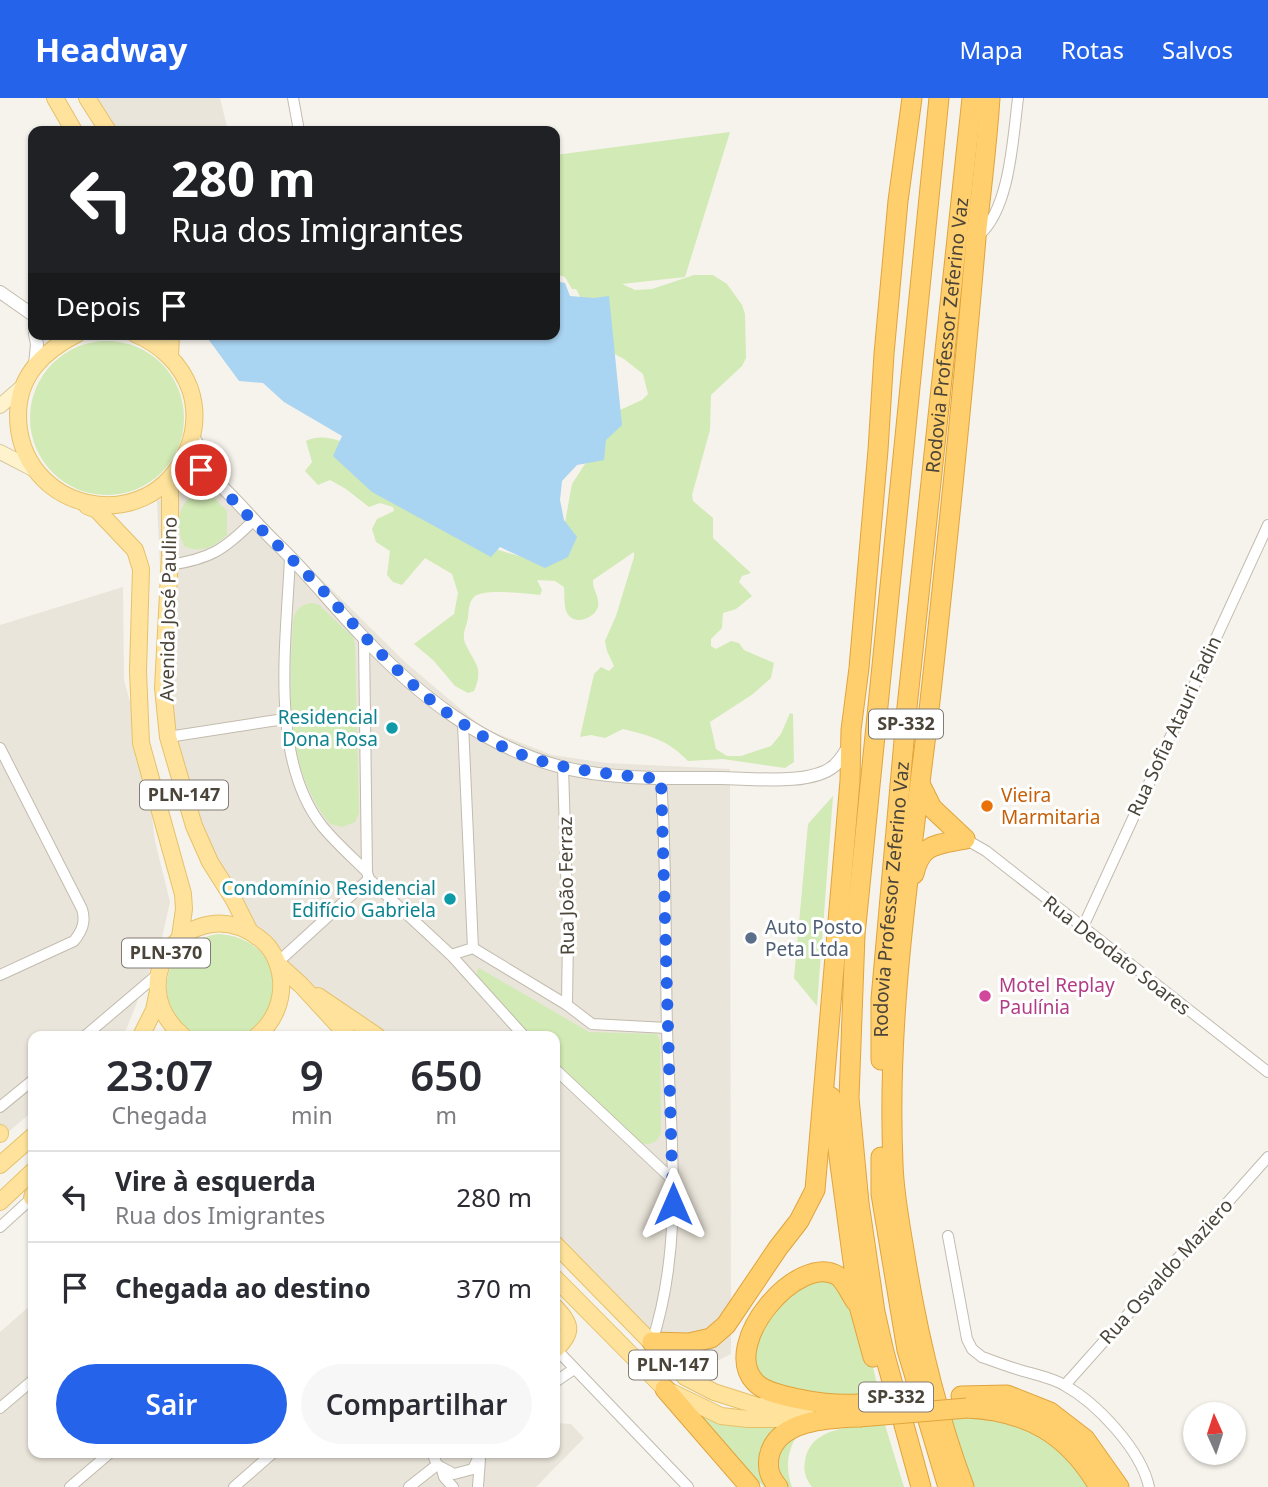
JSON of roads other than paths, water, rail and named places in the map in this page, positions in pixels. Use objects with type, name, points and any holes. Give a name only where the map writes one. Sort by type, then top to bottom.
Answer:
[{"type":"highway","points":[[652,1342],[689,1343],[711,1338],[726,1325],[799,1220],[815,1191],[884,354],[898,201],[912,98]]},
{"type":"highway","name":"Rodovia Professor Zeferino Vaz","points":[[921,1487],[875,1312],[859,1202],[849,1098],[855,935],[939,98]]},
{"type":"highway","name":"Rodovia Professor Zeferino Vaz","points":[[948,1487],[907,1350],[881,1194],[881,999],[907,707],[972,98]]},
{"type":"highway","points":[[964,1487],[930,1383],[907,1268],[893,1168],[894,1039],[902,922],[955,466],[990,98]]},
{"type":"highway","points":[[920,783],[932,808],[965,839]]},
{"type":"highway","points":[[902,922],[917,860],[928,848],[965,839]]},
{"type":"highway","points":[[827,1061],[859,1306],[907,1487]]},
{"type":"highway","points":[[848,1411],[782,1395],[754,1382],[746,1356],[747,1339],[755,1321],[770,1305],[794,1280],[809,1273],[827,1273],[839,1277],[859,1306]]},
{"type":"highway","points":[[665,1389],[750,1487]]},
{"type":"highway","points":[[778,1487],[769,1475],[769,1455],[780,1435],[798,1426],[848,1411],[964,1402],[1007,1395],[1050,1412],[1085,1439],[1119,1487]]},
{"type":"highway","points":[[964,1402],[1041,1426],[1071,1450],[1085,1465],[1099,1487]]},
{"type":"main road","points":[[55,98],[71,126]]},
{"type":"main road","points":[[88,98],[105,126]]},
{"type":"main road","points":[[33,469],[23,450],[18,429],[18,407],[23,386],[35,365],[54,346],[66,340]]},
{"type":"main road","points":[[80,503],[112,506],[143,498],[170,480],[184,459],[195,424],[193,399],[187,380],[170,356],[148,340]]},
{"type":"main road","points":[[170,356],[171,340]]},
{"type":"main road","points":[[0,406],[23,386]]},
{"type":"main road","points":[[0,452],[33,469]]},
{"type":"main road","name":"Avenida José Paulino","points":[[33,469],[54,490],[97,510],[135,550],[141,569],[138,671],[141,743],[183,894],[180,937]]},
{"type":"main road","name":"Avenida José Paulino","points":[[170,480],[163,688],[168,737],[194,827],[210,862],[249,930],[266,944],[279,964]]},
{"type":"main road","name":"PLN-370","points":[[144,1031],[154,1010],[158,974],[166,953],[180,937],[202,926],[214,924],[226,923],[249,930]]},
{"type":"main road","points":[[279,964],[343,1031]]},
{"type":"main road","points":[[261,1031],[275,1015],[282,991],[279,964]]},
{"type":"main road","points":[[302,985],[370,1031]]},
{"type":"main road","name":"PLN-370","points":[[157,993],[162,1011],[177,1031]]},
{"type":"main road","points":[[0,1165],[28,1140]]},
{"type":"main road","points":[[0,1202],[28,1176]]},
{"type":"main road","name":"PLN-147","points":[[560,1249],[685,1377],[714,1392],[758,1406],[848,1411]]},
{"type":"main road","name":"PLN-147","points":[[560,1283],[665,1389]]},
{"type":"main road","points":[[560,1312],[566,1319],[568,1329],[565,1340],[560,1344]]},
{"type":"main road","points":[[665,1389],[721,1416],[781,1420],[848,1411]]},
{"type":"street","points":[[293,98],[298,126]]},
{"type":"street","points":[[976,237],[986,229],[995,214],[1003,190],[1018,98]]},
{"type":"street","points":[[0,292],[28,312]]},
{"type":"street","points":[[19,307],[28,320]]},
{"type":"street","points":[[35,365],[36,340]]},
{"type":"street","points":[[193,437],[223,488]]},
{"type":"street","points":[[184,459],[223,488],[290,556],[364,639],[425,696],[463,724],[515,752],[563,767],[661,779],[811,778],[834,766],[851,745]]},
{"type":"street","points":[[169,565],[198,560],[216,553],[253,520]]},
{"type":"street","name":"Rua Sofia Atauri Fadin","points":[[1082,929],[1268,525]]},
{"type":"street","points":[[290,556],[284,719],[299,784],[309,806],[322,826],[519,1031]]},
{"type":"street","points":[[279,964],[368,875],[364,639]]},
{"type":"street","points":[[168,737],[284,719]]},
{"type":"street","points":[[463,724],[473,948]]},
{"type":"street","points":[[0,748],[82,909],[84,921],[74,941],[6,973],[0,984]]},
{"type":"street","name":"Rua João Ferraz","points":[[563,767],[568,934],[567,1005]]},
{"type":"street","points":[[652,1342],[662,1311],[672,1250],[674,1181],[661,779]]},
{"type":"street","name":"Rua Deodato Soares","points":[[965,839],[986,852],[1268,1072]]},
{"type":"street","points":[[450,956],[473,948]]},
{"type":"street","points":[[473,948],[567,1005],[592,1024],[667,1028]]},
{"type":"street","points":[[91,1031],[158,974]]},
{"type":"street","points":[[560,1074],[674,1181]]},
{"type":"street","points":[[0,1091],[3,1105],[28,1084]]},
{"type":"street","name":"Rua Osvaldo Maziero","points":[[1065,1385],[1268,1157]]},
{"type":"street","points":[[0,1227],[28,1202]]},
{"type":"street","points":[[948,1236],[963,1320],[972,1349],[982,1357],[1065,1385],[1115,1427],[1141,1468],[1149,1487]]},
{"type":"street","points":[[560,1354],[688,1487]]},
{"type":"street","points":[[560,1379],[574,1369]]},
{"type":"street","points":[[0,1408],[28,1384]]},
{"type":"street","points":[[70,1487],[104,1458]]},
{"type":"street","points":[[234,1487],[267,1458]]},
{"type":"street","points":[[434,1460],[448,1473],[461,1474],[472,1469],[479,1458]]},
{"type":"street","points":[[478,1487],[481,1458]]},
{"type":"street","points":[[409,1487],[434,1460]]},
{"type":"street","points":[[434,1460],[453,1487]]},
{"type":"water","points":[[560,282],[565,283],[570,296],[609,296],[622,425],[606,440],[604,460],[577,465],[562,481],[560,500],[564,520],[577,537],[568,557],[545,568],[500,547],[491,557],[372,492],[333,456],[342,436],[284,402],[263,383],[239,381],[209,340],[560,340]]},
{"type":"place","name":"Residencial Dona Rosa","points":[[392,728]]},
{"type":"place","name":"Vieira Marmitaria","points":[[987,806]]},
{"type":"place","name":"Condomínio Residencial Edifício Gabriela","points":[[450,899]]},
{"type":"place","name":"Auto Posto Peta Ltda","points":[[751,938]]},
{"type":"place","name":"Motel Replay Paulínia","points":[[985,996]]}]
